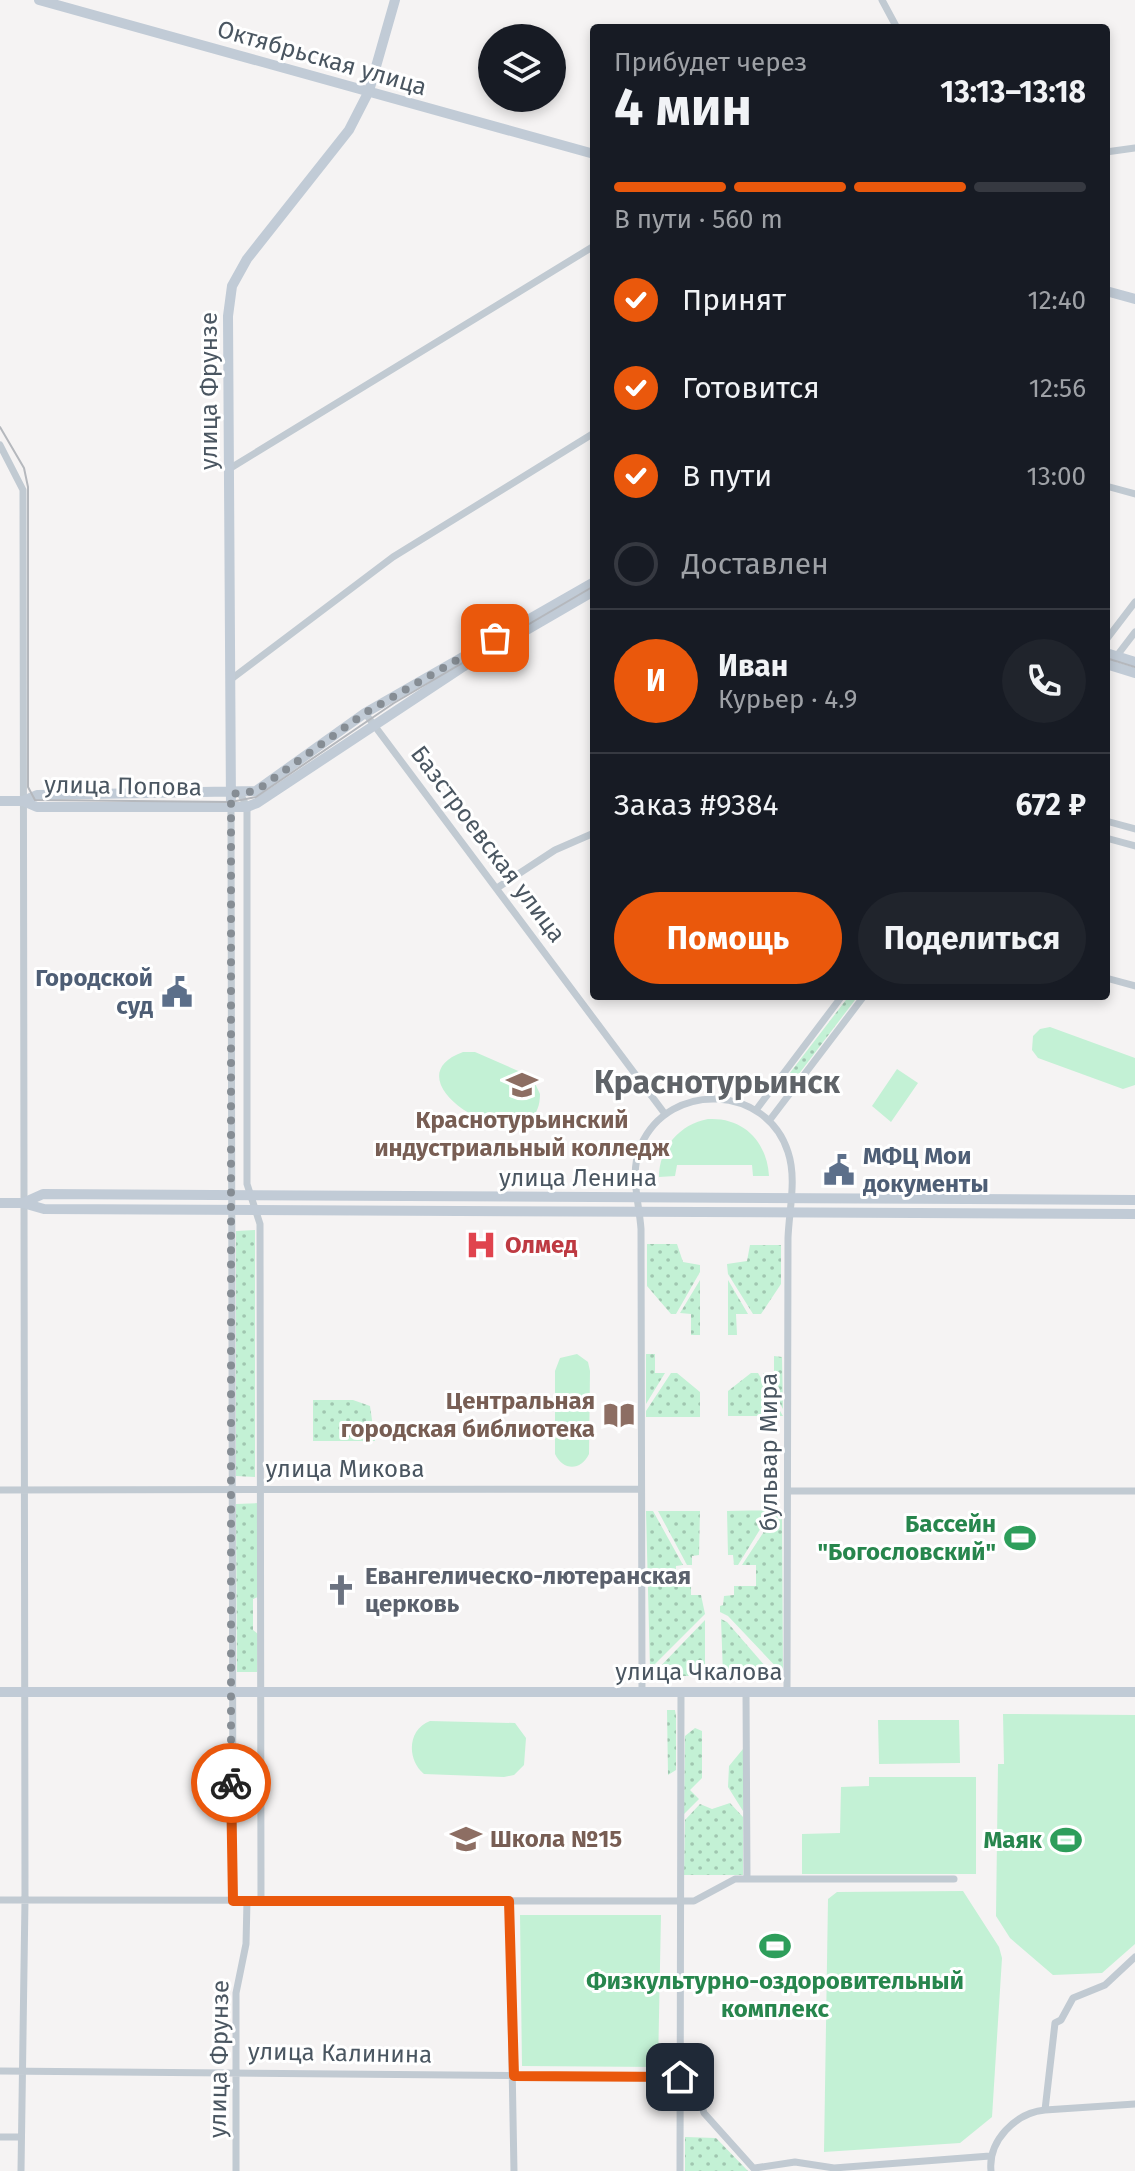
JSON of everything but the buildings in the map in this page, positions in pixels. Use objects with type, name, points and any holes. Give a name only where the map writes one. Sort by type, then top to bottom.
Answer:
[{"type":"street","name":"Октябрьская улица","points":[[39,0],[590,153]]},
{"type":"street","name":"улица Фрунзе","points":[[258,1210],[247,1170],[247,807],[231,782],[228,316],[232,286],[247,259],[349,130],[369,91],[395,0]]},
{"type":"street","points":[[882,0],[895,24]]},
{"type":"street","points":[[1110,151],[1135,148]]},
{"type":"street","points":[[229,469],[590,248]]},
{"type":"street","points":[[1110,292],[1135,299]]},
{"type":"street","points":[[230,680],[393,557],[590,435]]},
{"type":"street","points":[[0,445],[23,490],[25,1900],[21,2171]]},
{"type":"street","points":[[1110,487],[1135,494]]},
{"type":"street","name":"улица Попова","points":[[0,801],[23,801],[37,795],[236,794],[256,791],[365,713],[590,584]]},
{"type":"street","points":[[247,807],[373,724],[590,593]]},
{"type":"street","points":[[1110,635],[1135,602]]},
{"type":"street","points":[[1110,661],[1135,632]]},
{"type":"street","points":[[1110,662],[1135,662]]},
{"type":"street","points":[[1110,662],[1135,673]]},
{"type":"street","name":"Базстроевская улица","points":[[365,713],[665,1114]]},
{"type":"street","name":"улица Фрунзе","points":[[231,1209],[231,807],[236,794]]},
{"type":"street","name":"улица Попова","points":[[23,801],[37,807],[247,807]]},
{"type":"street","points":[[1110,822],[1135,829]]},
{"type":"street","points":[[497,888],[555,850],[590,835]]},
{"type":"street","points":[[1110,839],[1135,846]]},
{"type":"street","points":[[1110,979],[1135,986]]},
{"type":"street","points":[[642,1691],[640,1211],[635,1182],[637,1156],[645,1137],[665,1114],[693,1101],[713,1098],[734,1101],[756,1110],[839,1000]]},
{"type":"street","points":[[769,1121],[861,1000]]},
{"type":"street","name":"бульвар Мира","points":[[756,1110],[769,1121],[790,1156],[787,1692]]},
{"type":"street","name":"улица Ленина","points":[[23,1203],[43,1194],[1135,1200]]},
{"type":"street","points":[[616,1199],[616,1211]]},
{"type":"street","points":[[810,1199],[810,1212]]},
{"type":"street","name":"улица Ленина","points":[[0,1203],[23,1203],[44,1209],[1135,1214]]},
{"type":"street","points":[[231,1209],[233,1901]]},
{"type":"street","points":[[258,1210],[261,1901]]},
{"type":"street","name":"улица Микова","points":[[0,1490],[641,1489]]},
{"type":"street","points":[[789,1491],[1135,1491]]},
{"type":"street","points":[[0,1692],[231,1691]]},
{"type":"street","name":"улица Чкалова","points":[[231,1691],[1135,1692]]},
{"type":"street","points":[[680,2171],[681,1691]]},
{"type":"street","points":[[746,1692],[747,1879]]},
{"type":"street","points":[[0,1900],[694,1901],[735,1879],[954,1879]]},
{"type":"street","name":"улица Фрунзе","points":[[236,2171],[236,1993],[246,1944],[247,1901]]},
{"type":"street","points":[[509,1901],[514,2171]]},
{"type":"street","points":[[1045,2110],[1055,2023],[1061,2020],[1073,1998],[1105,1985],[1135,1957]]},
{"type":"street","name":"улица Калинина","points":[[0,2071],[680,2077]]},
{"type":"street","points":[[680,2077],[695,2084],[704,2113],[755,2169],[795,2162],[834,2168],[990,2156]]},
{"type":"street","points":[[991,2171],[990,2156],[1008,2127],[1022,2116],[1045,2110],[1135,2104]]},
{"type":"street","points":[[0,2137],[21,2137]]},
{"type":"green space","points":[[846,1000],[855,1000],[792,1083],[786,1078]]},
{"type":"green space","points":[[1050,1027],[1135,1058],[1135,1085],[1123,1089],[1038,1058],[1032,1050],[1033,1036],[1040,1029]]},
{"type":"green space","points":[[463,1052],[475,1052],[532,1077],[540,1094],[533,1116],[516,1125],[494,1123],[470,1114],[451,1099],[440,1082],[442,1066]]},
{"type":"green space","points":[[897,1069],[918,1083],[891,1122],[872,1106]]},
{"type":"green space","points":[[708,1119],[732,1122],[751,1134],[764,1152],[769,1176],[753,1176],[752,1165],[677,1165],[675,1176],[659,1177],[663,1156],[673,1139],[689,1126]]},
{"type":"green space","points":[[255,1230],[255,1477],[236,1476],[236,1231]]},
{"type":"green space","points":[[647,1244],[677,1244],[683,1262],[700,1265],[700,1272],[676,1314],[671,1314],[647,1286]]},
{"type":"green space","points":[[750,1245],[781,1245],[781,1284],[761,1314],[753,1314],[728,1274],[727,1264],[747,1261]]},
{"type":"green space","points":[[700,1280],[700,1335],[691,1335],[691,1314],[680,1313]]},
{"type":"green space","points":[[728,1280],[748,1314],[736,1314],[737,1335],[728,1335]]},
{"type":"green space","points":[[577,1354],[588,1362],[590,1371],[589,1454],[581,1464],[572,1467],[563,1464],[555,1454],[555,1371],[560,1358]]},
{"type":"green space","points":[[646,1354],[655,1354],[655,1373],[665,1373],[646,1404]]},
{"type":"green space","points":[[774,1356],[782,1357],[783,1409],[763,1373],[774,1373]]},
{"type":"green space","points":[[671,1373],[677,1373],[700,1392],[700,1417],[646,1417],[646,1411]]},
{"type":"green space","points":[[751,1373],[758,1373],[783,1416],[728,1416],[728,1391]]},
{"type":"green space","points":[[313,1400],[353,1400],[370,1406],[375,1441],[313,1441]]},
{"type":"green space","points":[[259,1503],[258,1597],[253,1599],[253,1630],[258,1634],[257,1672],[237,1672],[236,1504]]},
{"type":"green space","points":[[772,1510],[738,1565],[734,1565],[733,1555],[728,1555],[727,1511]]},
{"type":"green space","points":[[778,1510],[782,1510],[783,1670],[780,1671],[728,1616],[720,1612],[724,1596],[734,1595],[734,1586],[756,1586],[756,1565],[742,1565]]},
{"type":"green space","points":[[646,1511],[653,1511],[683,1565],[676,1566],[675,1585],[691,1585],[691,1595],[701,1595],[705,1614],[650,1669]]},
{"type":"green space","points":[[658,1511],[700,1511],[699,1555],[692,1556],[692,1565],[687,1565]]},
{"type":"green space","points":[[721,1619],[727,1622],[773,1675],[723,1675]]},
{"type":"green space","points":[[705,1620],[705,1676],[654,1676],[653,1674]]},
{"type":"green space","points":[[667,1710],[675,1710],[676,1716],[676,1770],[668,1775]]},
{"type":"green space","name":"Маяк","points":[[1003,1714],[1135,1715],[1135,1944],[1102,1973],[1053,1975],[1010,1938],[996,1916],[998,1764],[1004,1764]]},
{"type":"green space","points":[[878,1720],[959,1720],[960,1763],[879,1764]]},
{"type":"green space","points":[[430,1721],[515,1723],[526,1738],[524,1765],[514,1775],[504,1777],[424,1774],[414,1761],[412,1745],[417,1731]]},
{"type":"green space","points":[[695,1728],[702,1731],[702,1778],[690,1790],[699,1799],[684,1814],[685,1736]]},
{"type":"green space","points":[[743,1749],[743,1811],[728,1787],[729,1766]]},
{"type":"green space","points":[[869,1777],[976,1777],[976,1874],[802,1874],[802,1834],[840,1833],[841,1787],[869,1786]]},
{"type":"green space","points":[[730,1803],[743,1817],[743,1875],[684,1875],[685,1820],[700,1804],[712,1809]]},
{"type":"green space","points":[[963,1891],[999,1947],[1002,1958],[992,2117],[960,2143],[824,2152],[828,1899],[837,1892]]},
{"type":"green space","points":[[520,1915],[661,1915],[658,2067],[522,2066]]},
{"type":"green space","points":[[685,2137],[716,2138],[748,2171],[685,2171]]},
{"type":"tram line","points":[[0,427],[24,468],[28,487],[28,787],[35,800],[231,802],[256,797],[394,703],[590,588]]},
{"type":"tram line","points":[[1110,659],[1135,667]]},
{"type":"way so far","points":[[231,1783],[231,794],[256,791],[365,713],[495,638]]},
{"type":"place","name":"Городской суд","points":[[177,992]]},
{"type":"place","name":"Краснотурьинский индустриальный колледж","points":[[522,1085]]},
{"type":"place","name":"МФЦ Мои документы","points":[[839,1170]]},
{"type":"place","name":"Олмед","points":[[481,1245]]},
{"type":"place","name":"Центральная городская библиотека","points":[[619,1415]]},
{"type":"place","name":"Бассейн \"Богословский\"","points":[[1020,1538]]},
{"type":"place","name":"Евангелическо-лютеранская церковь","points":[[341,1590]]},
{"type":"place","name":"Школа №15","points":[[466,1839]]},
{"type":"place","name":"Маяк","points":[[1066,1840]]},
{"type":"place","name":"Физкультурно-оздоровительный комплекс","points":[[775,1946]]},
{"type":"district","name":"Краснотурьинск","points":[[717,1082]]},
{"type":"route","points":[[231,1783],[233,1901],[509,1901],[514,2076],[680,2077]]}]
